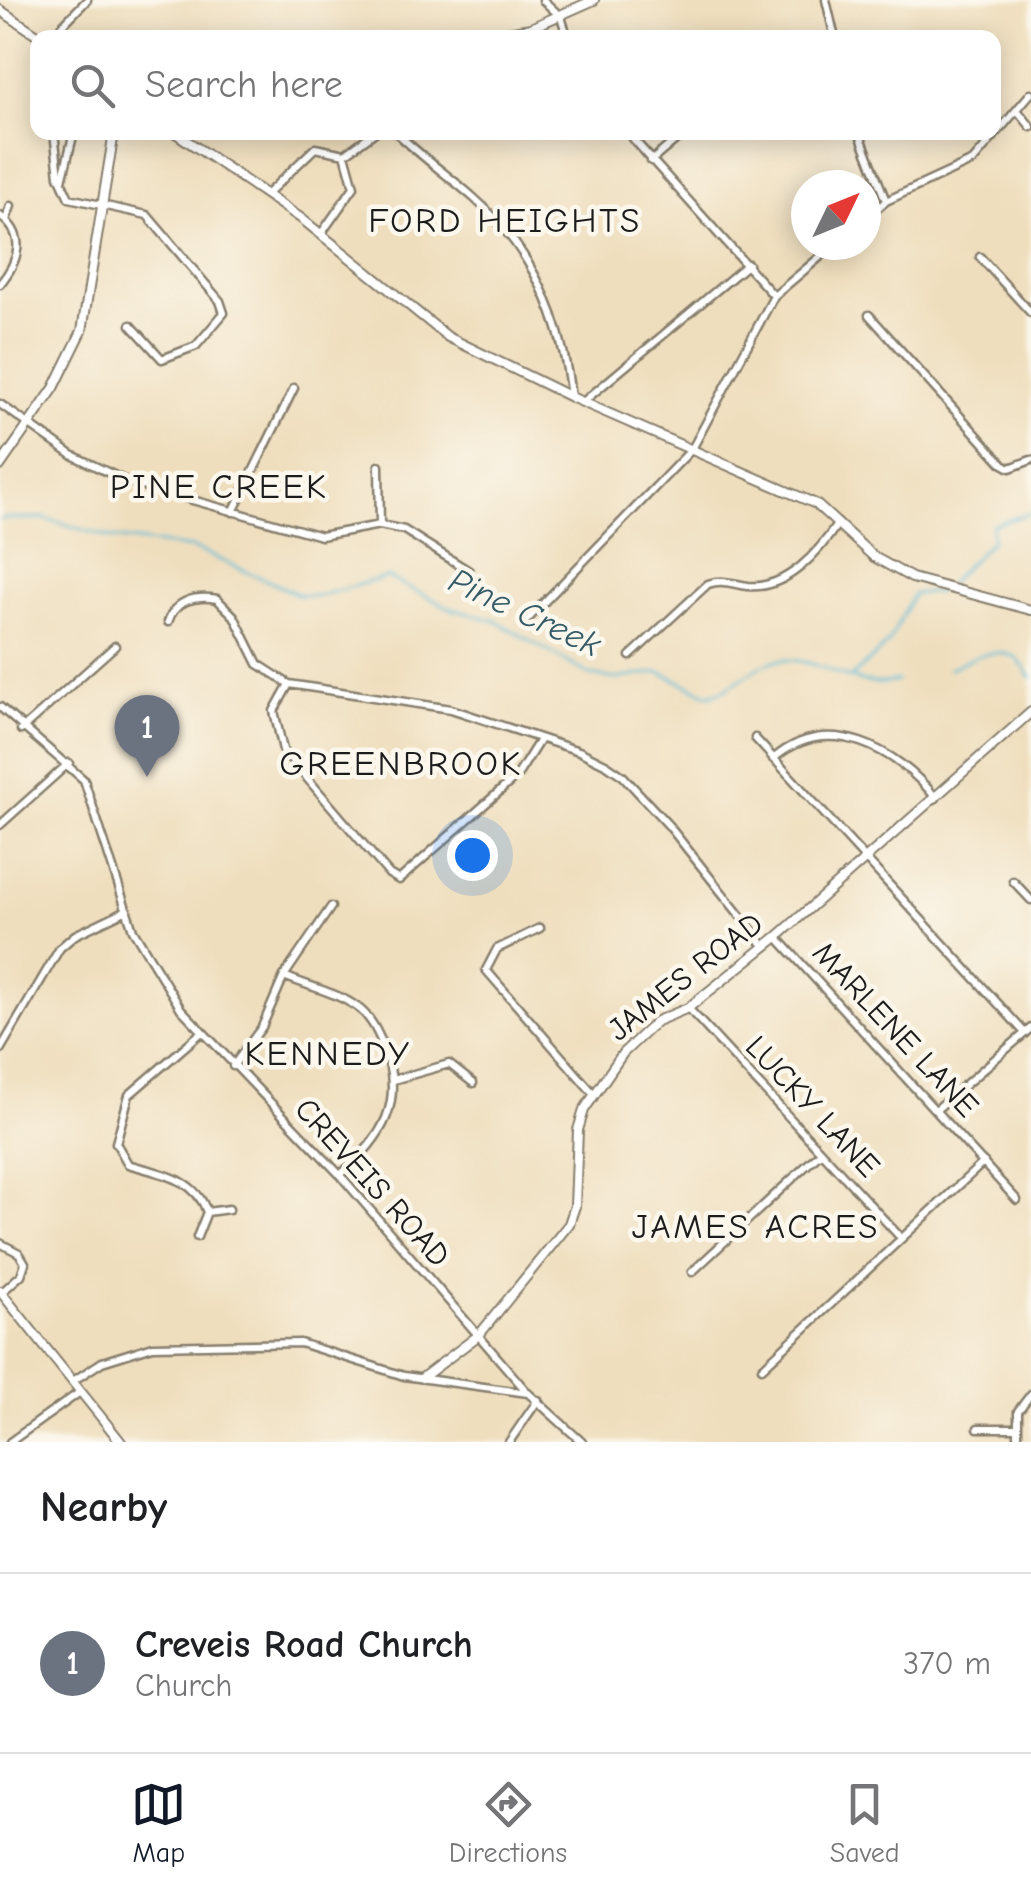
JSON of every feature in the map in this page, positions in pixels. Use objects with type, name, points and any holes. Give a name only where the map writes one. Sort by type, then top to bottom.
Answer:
[{"type":"street","points":[[58,30],[88,0]]},
{"type":"street","points":[[542,0],[561,17],[565,30]]},
{"type":"street","points":[[505,30],[561,17],[594,0]]},
{"type":"street","points":[[826,0],[833,30]]},
{"type":"street","points":[[0,10],[30,30]]},
{"type":"street","points":[[1001,128],[1031,93]]},
{"type":"street","points":[[1016,110],[1031,127]]},
{"type":"street","points":[[55,140],[62,182],[69,198],[147,215],[220,301],[224,313],[196,346],[162,359],[131,325]]},
{"type":"street","points":[[62,182],[72,140]]},
{"type":"street","points":[[0,466],[29,426],[82,332],[113,140]]},
{"type":"street","points":[[186,140],[321,234],[426,324],[488,359],[801,496],[839,522],[874,557],[912,578],[1031,610]]},
{"type":"street","points":[[266,195],[315,148],[345,154],[363,140]]},
{"type":"street","points":[[405,140],[481,204],[524,254],[554,314],[566,353],[571,397]]},
{"type":"street","points":[[634,140],[774,296]]},
{"type":"street","points":[[651,161],[676,140]]},
{"type":"street","points":[[862,140],[886,202]]},
{"type":"street","points":[[881,206],[973,161],[991,140]]},
{"type":"street","points":[[321,234],[354,187],[345,154]]},
{"type":"street","points":[[0,284],[19,258],[3,218],[11,206]]},
{"type":"street","points":[[980,256],[1031,313]]},
{"type":"street","points":[[526,620],[692,450],[774,296],[816,260]]},
{"type":"street","points":[[583,402],[748,264]]},
{"type":"street","points":[[869,315],[1010,468],[1031,460]]},
{"type":"street","points":[[233,512],[294,388]]},
{"type":"street","points":[[0,405],[97,469],[321,536],[380,525],[404,530],[469,572]]},
{"type":"street","points":[[379,466],[380,525]]},
{"type":"street","points":[[630,656],[708,584],[724,581],[761,586],[783,579],[810,557],[839,522]]},
{"type":"street","points":[[168,622],[176,608],[189,599],[216,599],[234,616],[258,664],[289,684],[452,709],[538,741],[579,751],[623,776],[765,947]]},
{"type":"street","points":[[21,730],[115,646]]},
{"type":"street","points":[[289,684],[274,711],[284,750],[389,874],[399,880],[517,776],[538,741]]},
{"type":"street","name":"CREVEIS ROAD","points":[[0,708],[21,730],[69,763],[92,796],[145,956],[202,1032],[340,1174],[439,1294],[528,1393]]},
{"type":"street","name":"JAMES ROAD","points":[[422,1378],[479,1335],[548,1254],[574,1215],[578,1130],[592,1093],[622,1053],[650,1027],[688,1008],[777,937],[1031,712]]},
{"type":"street","points":[[756,738],[1028,1030],[938,1108]]},
{"type":"street","points":[[774,759],[805,738],[853,740],[891,754],[916,774],[936,799]]},
{"type":"street","points":[[0,824],[69,763]]},
{"type":"street","points":[[1012,880],[1031,900]]},
{"type":"street","points":[[232,1066],[262,1027],[284,976],[331,907]]},
{"type":"street","points":[[0,1050],[60,948],[84,930],[127,910]]},
{"type":"street","points":[[540,928],[497,949],[486,970],[592,1093]]},
{"type":"street","name":"MARLENE LANE","points":[[777,937],[938,1108],[1017,1200]]},
{"type":"street","points":[[284,976],[353,1004],[365,1014],[378,1032],[393,1080],[394,1098],[385,1127],[340,1174]]},
{"type":"street","name":"LUCKY LANE","points":[[688,1008],[901,1238]]},
{"type":"street","points":[[198,1237],[206,1212],[196,1191],[183,1181],[128,1164],[116,1143],[129,1095],[202,1032]]},
{"type":"street","points":[[393,1080],[449,1064],[473,1083]]},
{"type":"street","points":[[692,1272],[822,1152]]},
{"type":"street","points":[[762,1368],[984,1162]]},
{"type":"street","points":[[206,1212],[229,1208]]},
{"type":"street","points":[[0,1243],[20,1253],[25,1263],[21,1276],[0,1292],[121,1442]]},
{"type":"street","points":[[74,1381],[102,1362],[153,1346],[270,1342],[318,1346],[387,1372],[528,1393],[582,1442]]},
{"type":"street","points":[[10,1442],[80,1392]]},
{"type":"street","points":[[1018,1442],[1018,1412],[1031,1394]]},
{"type":"street","points":[[509,1442],[538,1400]]},
{"type":"street","points":[[978,1428],[1015,1428]]},
{"type":"waterway","points":[[948,584],[992,540],[992,525],[1031,513]]},
{"type":"waterway","name":"Pine Creek","points":[[0,519],[43,518],[112,538],[193,548],[300,595],[318,596],[387,577],[452,609],[496,621],[590,675],[616,679],[660,672],[709,695],[770,662],[795,660],[866,682],[897,681]]},
{"type":"waterway","points":[[851,678],[889,642],[913,594],[939,592]]},
{"type":"waterway","points":[[948,669],[981,655],[997,653],[1016,657],[1031,677]]},
{"type":"place","name":"Creveis Road Church","points":[[147,777]]},
{"type":"district","name":"FORD HEIGHTS","points":[[505,220]]},
{"type":"district","name":"PINE CREEK","points":[[219,486]]},
{"type":"district","name":"GREENBROOK","points":[[401,763]]},
{"type":"district","name":"KENNEDY","points":[[328,1053]]},
{"type":"district","name":"JAMES ACRES","points":[[756,1226]]}]
